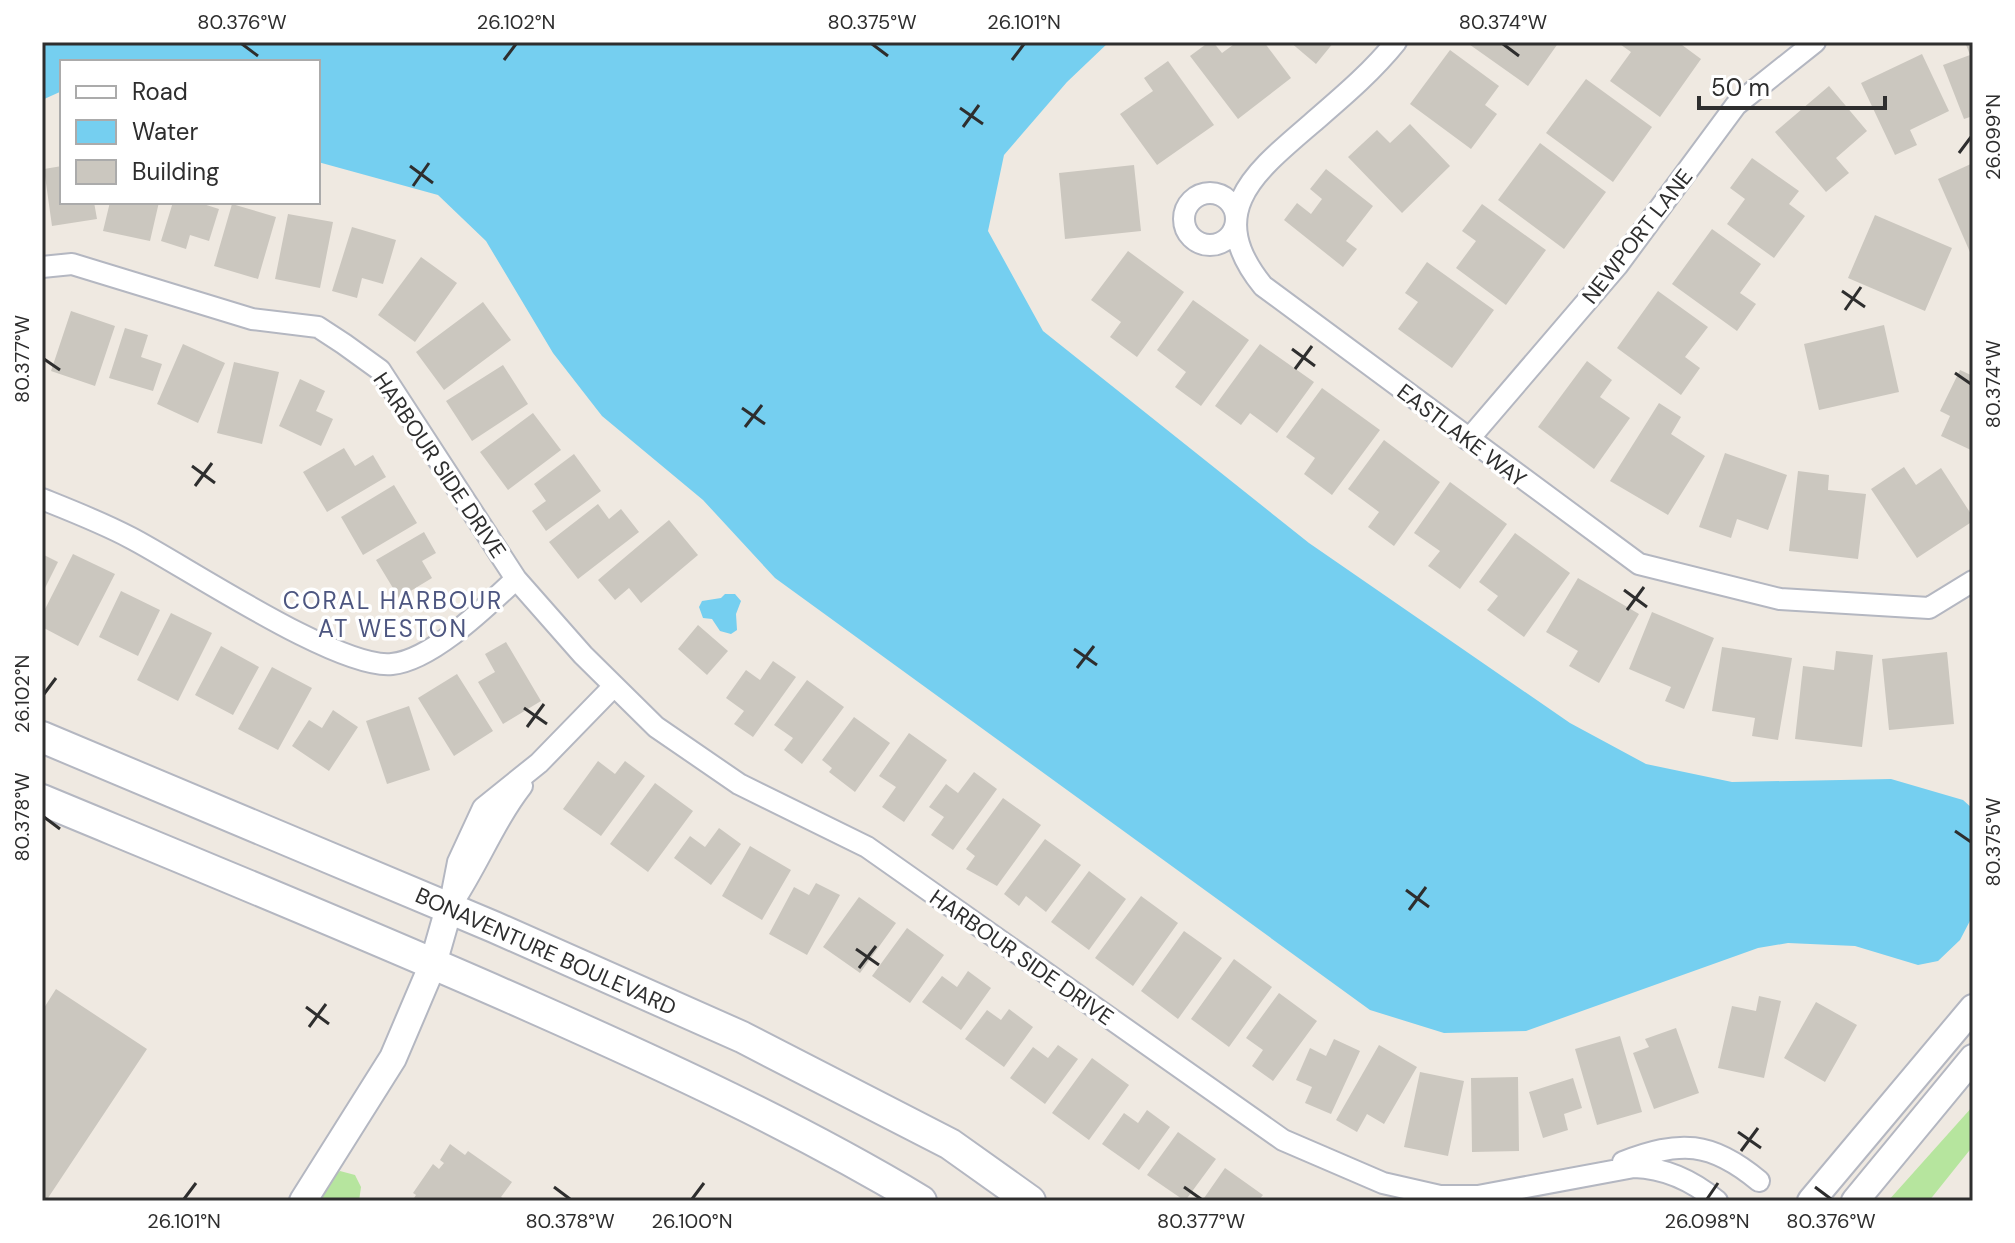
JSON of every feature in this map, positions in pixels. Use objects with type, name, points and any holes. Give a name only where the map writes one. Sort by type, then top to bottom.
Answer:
[{"type":"main road","name":"BONAVENTURE BOULEVARD","points":[[42,737],[449,908],[742,1037],[950,1144],[1030,1201]]},
{"type":"main road","points":[[42,800],[433,964],[645,1057],[822,1142],[921,1201]]},
{"type":"street","name":"EASTLAKE WAY","points":[[1396,42],[1339,100],[1254,175],[1239,205],[1235,227],[1248,267],[1263,286],[1639,564],[1780,599],[1929,608],[1973,581]]},
{"type":"street","name":"NEWPORT LANE","points":[[1468,440],[1617,266],[1736,105],[1815,42]]},
{"type":"street","name":"HARBOUR SIDE DRIVE","points":[[42,267],[72,264],[252,319],[318,327],[344,344],[380,370],[516,579],[656,727],[727,776],[867,847],[1283,1140],[1367,1177],[1440,1196],[1477,1198],[1589,1174],[1651,1167],[1693,1184],[1717,1201]]},
{"type":"street","name":"HARBOUR SIDE DRIVE","points":[[42,499],[128,536],[311,641],[370,662],[392,664],[422,655],[488,605],[516,579]]},
{"type":"street","points":[[303,1201],[393,1058],[433,964],[458,862],[477,817],[495,807],[614,686]]},
{"type":"street","points":[[449,908],[474,869],[495,807]]},
{"type":"street","points":[[1811,1201],[1973,1008]]},
{"type":"street","points":[[1855,1201],[1973,1058]]},
{"type":"street","name":"HARBOUR SIDE DRIVE","points":[[1589,1174],[1661,1149],[1696,1147],[1733,1161],[1759,1181]]},
{"type":"street","points":[[1367,1177],[1375,1201]]},
{"type":"green space","points":[[1973,1106],[1973,1146],[1929,1201],[1888,1201]]},
{"type":"green space","points":[[340,1171],[355,1175],[361,1187],[359,1201],[317,1201],[329,1179]]},
{"type":"water","points":[[42,42],[1109,42],[1067,82],[1004,155],[988,231],[1043,331],[1309,543],[1570,723],[1646,764],[1732,782],[1891,779],[1963,800],[1973,809],[1973,915],[1960,940],[1938,961],[1918,965],[1855,946],[1788,943],[1758,948],[1526,1031],[1444,1033],[1370,1010],[775,578],[703,500],[602,416],[553,353],[486,241],[438,195],[320,163],[320,60],[60,60],[60,92],[42,100]]},
{"type":"water","points":[[725,594],[735,594],[741,601],[736,614],[737,630],[731,634],[720,631],[712,619],[703,618],[699,607],[702,601],[721,598]]},
{"type":"building","points":[[1213,42],[1222,53],[1237,42],[1264,42],[1291,78],[1238,119],[1190,56]]},
{"type":"building","points":[[1290,42],[1334,42],[1316,64]]},
{"type":"building","points":[[1466,42],[1559,42],[1528,86]]},
{"type":"building","points":[[1617,42],[1678,42],[1701,59],[1660,117],[1610,81],[1631,52]]},
{"type":"building","points":[[1965,42],[1973,42],[1973,116],[1964,119],[1943,65],[1970,55]]},
{"type":"building","points":[[1450,50],[1499,86],[1485,105],[1497,114],[1471,149],[1410,104]]},
{"type":"building","points":[[1922,54],[1949,111],[1910,130],[1917,145],[1895,155],[1861,83]]},
{"type":"building","points":[[1168,61],[1214,125],[1157,165],[1120,114],[1153,91],[1144,78]]},
{"type":"building","points":[[1586,79],[1652,127],[1613,182],[1546,133]]},
{"type":"building","points":[[1829,86],[1867,131],[1836,158],[1849,173],[1826,192],[1775,132]]},
{"type":"building","points":[[1410,124],[1450,166],[1402,213],[1348,157],[1377,130],[1390,143]]},
{"type":"building","points":[[1540,143],[1606,192],[1564,249],[1498,200]]},
{"type":"building","points":[[1752,158],[1799,191],[1789,204],[1805,216],[1774,258],[1727,224],[1745,199],[1730,188]]},
{"type":"building","points":[[1973,163],[1973,259],[1938,179]]},
{"type":"building","points":[[1134,165],[1141,231],[1065,239],[1059,173]]},
{"type":"building","points":[[60,166],[60,204],[94,204],[97,219],[52,226],[44,169]]},
{"type":"building","points":[[1326,169],[1373,206],[1346,241],[1357,249],[1343,267],[1284,220],[1297,203],[1311,214],[1322,199],[1310,189]]},
{"type":"building","points":[[110,204],[159,204],[150,241],[103,231]]},
{"type":"building","points":[[172,204],[203,204],[219,209],[209,241],[190,235],[186,249],[161,241]]},
{"type":"building","points":[[232,204],[276,217],[258,279],[214,266]]},
{"type":"building","points":[[1482,204],[1546,250],[1506,305],[1456,268],[1476,241],[1462,231]]},
{"type":"building","points":[[288,214],[333,222],[320,288],[275,279]]},
{"type":"building","points":[[1875,215],[1952,248],[1925,311],[1848,278]]},
{"type":"building","points":[[352,227],[396,240],[383,284],[362,278],[357,298],[332,291]]},
{"type":"building","points":[[1712,229],[1761,264],[1740,293],[1756,304],[1737,331],[1672,284]]},
{"type":"building","points":[[1128,251],[1184,292],[1137,357],[1110,337],[1121,322],[1091,300]]},
{"type":"building","points":[[421,257],[457,283],[415,342],[378,315]]},
{"type":"building","points":[[1427,262],[1494,310],[1452,368],[1398,329],[1418,302],[1405,293]]},
{"type":"building","points":[[1658,291],[1708,327],[1685,357],[1700,368],[1681,395],[1617,348]]},
{"type":"building","points":[[1193,300],[1249,340],[1201,406],[1175,387],[1186,372],[1157,350]]},
{"type":"building","points":[[483,302],[511,340],[444,390],[416,352]]},
{"type":"building","points":[[71,311],[115,326],[95,386],[51,371]]},
{"type":"building","points":[[1884,325],[1899,392],[1819,410],[1804,344]]},
{"type":"building","points":[[125,328],[148,335],[141,357],[162,364],[153,391],[109,378]]},
{"type":"building","points":[[183,344],[225,363],[198,423],[157,404]]},
{"type":"building","points":[[1260,344],[1314,382],[1277,433],[1250,413],[1241,425],[1215,406]]},
{"type":"building","points":[[1587,361],[1612,380],[1600,397],[1630,418],[1594,469],[1538,427]]},
{"type":"building","points":[[234,362],[279,372],[262,444],[217,433]]},
{"type":"building","points":[[503,365],[528,404],[472,441],[446,401]]},
{"type":"building","points":[[1960,370],[1973,376],[1973,451],[1941,436],[1950,416],[1940,411]]},
{"type":"building","points":[[300,379],[325,391],[316,411],[333,419],[321,446],[279,426]]},
{"type":"building","points":[[1322,388],[1380,430],[1332,495],[1304,474],[1315,458],[1286,437]]},
{"type":"building","points":[[1659,403],[1681,417],[1671,434],[1705,456],[1668,515],[1610,481]]},
{"type":"building","points":[[533,413],[561,450],[508,490],[480,452]]},
{"type":"building","points":[[1384,440],[1440,482],[1394,546],[1368,527],[1379,512],[1348,489]]},
{"type":"building","points":[[344,448],[355,466],[373,455],[386,477],[327,512],[303,472]]},
{"type":"building","points":[[1725,453],[1787,475],[1768,530],[1737,519],[1731,538],[1699,527]]},
{"type":"building","points":[[574,454],[601,491],[546,531],[532,511],[546,501],[534,484]]},
{"type":"building","points":[[1904,467],[1916,485],[1941,468],[1973,517],[1973,521],[1917,558],[1871,489]]},
{"type":"building","points":[[1798,471],[1829,475],[1828,490],[1866,494],[1858,559],[1789,551]]},
{"type":"building","points":[[1450,482],[1507,524],[1460,589],[1428,566],[1440,551],[1414,533]]},
{"type":"building","points":[[394,485],[417,523],[363,555],[341,517]]},
{"type":"building","points":[[598,504],[609,519],[621,509],[639,532],[578,579],[549,542]]},
{"type":"building","points":[[669,520],[698,555],[641,603],[629,588],[615,600],[598,580]]},
{"type":"building","points":[[424,532],[436,553],[422,561],[432,578],[399,598],[376,560]]},
{"type":"building","points":[[1515,533],[1570,573],[1524,637],[1487,610],[1498,596],[1479,582]]},
{"type":"building","points":[[42,554],[58,562],[42,594]]},
{"type":"building","points":[[73,554],[115,574],[78,646],[42,627],[42,615]]},
{"type":"building","points":[[1578,578],[1639,614],[1599,683],[1569,666],[1578,651],[1546,632]]},
{"type":"building","points":[[121,591],[160,610],[138,656],[99,637]]},
{"type":"building","points":[[1652,612],[1714,638],[1684,709],[1665,701],[1671,687],[1629,669]]},
{"type":"building","points":[[171,613],[212,633],[178,701],[137,680]]},
{"type":"building","points":[[698,625],[728,651],[707,675],[678,649]]},
{"type":"building","points":[[506,642],[541,701],[503,724],[478,682],[495,672],[485,654]]},
{"type":"building","points":[[221,646],[259,667],[233,715],[195,695]]},
{"type":"building","points":[[1722,647],[1792,658],[1778,740],[1752,736],[1755,718],[1712,711]]},
{"type":"building","points":[[1836,651],[1873,655],[1862,747],[1795,739],[1803,666],[1834,670]]},
{"type":"building","points":[[1947,652],[1954,724],[1889,730],[1882,659]]},
{"type":"building","points":[[773,661],[796,677],[753,737],[734,724],[744,711],[726,698],[746,670],[760,680]]},
{"type":"building","points":[[272,667],[312,688],[278,750],[238,729]]},
{"type":"building","points":[[457,674],[493,731],[454,756],[418,698]]},
{"type":"building","points":[[807,680],[844,707],[802,764],[784,750],[793,738],[774,725]]},
{"type":"building","points":[[409,706],[430,770],[387,784],[366,721]]},
{"type":"building","points":[[333,710],[358,727],[329,771],[292,746],[309,720],[322,728]]},
{"type":"building","points":[[854,717],[890,743],[855,792],[829,772],[832,768],[822,760]]},
{"type":"building","points":[[909,733],[947,760],[904,822],[882,807],[896,787],[879,776]]},
{"type":"building","points":[[598,761],[615,774],[625,761],[645,776],[601,836],[563,809]]},
{"type":"building","points":[[974,772],[997,789],[953,850],[931,835],[944,817],[929,807],[946,784],[958,793]]},
{"type":"building","points":[[655,783],[693,811],[648,872],[610,844]]},
{"type":"building","points":[[1003,798],[1041,825],[997,886],[966,869],[975,856],[966,849]]},
{"type":"building","points":[[719,828],[741,844],[711,885],[674,858],[690,836],[705,847]]},
{"type":"building","points":[[1045,839],[1081,865],[1046,912],[1026,896],[1019,906],[1004,894]]},
{"type":"building","points":[[750,846],[791,870],[762,920],[722,896]]},
{"type":"building","points":[[1089,871],[1126,899],[1089,950],[1051,922]]},
{"type":"building","points":[[816,883],[840,895],[807,955],[769,934],[794,887],[809,895]]},
{"type":"building","points":[[1141,896],[1178,923],[1133,986],[1095,958]]},
{"type":"building","points":[[859,897],[896,923],[860,973],[823,947]]},
{"type":"building","points":[[907,928],[944,955],[910,1003],[872,976]]},
{"type":"building","points":[[1184,931],[1222,958],[1178,1019],[1141,991]]},
{"type":"building","points":[[1234,959],[1272,987],[1229,1047],[1191,1019]]},
{"type":"building","points":[[968,971],[991,988],[961,1030],[922,1002],[942,976],[957,987]]},
{"type":"building","points":[[56,989],[147,1049],[46,1201],[42,1201],[42,1011]]},
{"type":"building","points":[[1279,993],[1317,1021],[1273,1081],[1252,1066],[1263,1050],[1246,1038]]},
{"type":"building","points":[[1759,996],[1781,1001],[1764,1078],[1718,1068],[1732,1006],[1756,1011]]},
{"type":"building","points":[[1816,1002],[1857,1025],[1825,1082],[1784,1058]]},
{"type":"building","points":[[1009,1009],[1033,1027],[1004,1067],[965,1039],[987,1010],[1001,1020]]},
{"type":"building","points":[[1676,1028],[1699,1093],[1654,1109],[1633,1053],[1649,1047],[1645,1039]]},
{"type":"building","points":[[1620,1036],[1642,1112],[1597,1125],[1575,1049]]},
{"type":"building","points":[[1334,1039],[1360,1051],[1331,1114],[1305,1103],[1312,1087],[1296,1080],[1310,1048],[1326,1056]]},
{"type":"building","points":[[1058,1045],[1078,1059],[1045,1104],[1010,1078],[1033,1047],[1048,1058]]},
{"type":"building","points":[[1379,1045],[1417,1067],[1384,1124],[1367,1114],[1357,1132],[1336,1120]]},
{"type":"building","points":[[1092,1058],[1129,1085],[1089,1140],[1052,1113]]},
{"type":"building","points":[[1420,1072],[1464,1081],[1448,1156],[1404,1147]]},
{"type":"building","points":[[1518,1077],[1519,1151],[1472,1152],[1471,1078]]},
{"type":"building","points":[[1573,1078],[1582,1108],[1564,1114],[1568,1130],[1543,1138],[1529,1092]]},
{"type":"building","points":[[1147,1110],[1170,1127],[1139,1170],[1102,1144],[1124,1113],[1138,1123]]},
{"type":"building","points":[[1178,1132],[1216,1159],[1185,1201],[1147,1175]]},
{"type":"building","points":[[450,1144],[465,1155],[468,1151],[512,1182],[501,1197],[507,1201],[412,1201],[416,1195],[413,1193],[433,1164],[439,1169],[444,1163],[440,1160]]},
{"type":"building","points":[[1225,1168],[1263,1195],[1258,1201],[1202,1201]]},
{"type":"district","name":"CORAL HARBOUR AT WESTON","points":[[393,615]]}]
